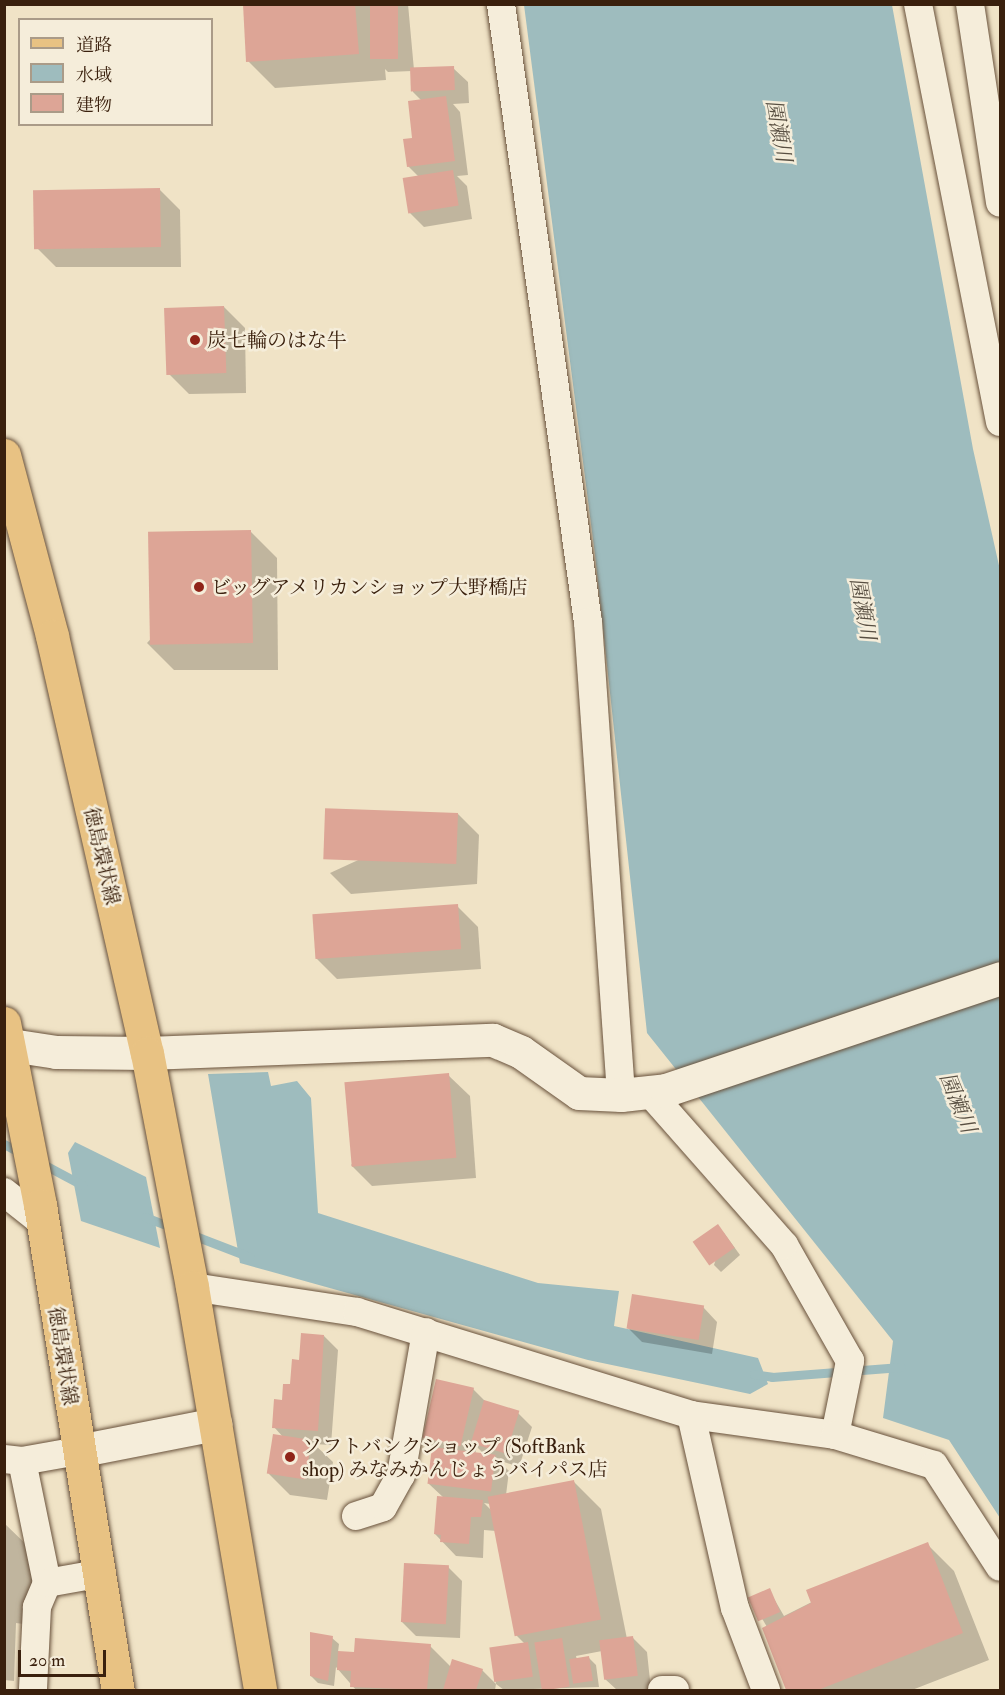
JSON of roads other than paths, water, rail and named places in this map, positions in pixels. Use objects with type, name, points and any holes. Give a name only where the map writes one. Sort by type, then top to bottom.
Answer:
[{"type":"main road","name":"徳島環状線","points":[[4,454],[52,636],[147,1053],[190,1274],[260,1690]]},
{"type":"main road","name":"徳島環状線","points":[[7,1038],[42,1214],[78,1451],[118,1690]]},
{"type":"street","points":[[501,4],[588,622],[646,1093],[784,1245],[850,1361],[834,1436]]},
{"type":"street","points":[[918,4],[1000,422]]},
{"type":"street","points":[[970,4],[1000,203]]},
{"type":"street","points":[[7,1038],[147,1053],[493,1040],[521,1052],[579,1093],[646,1093],[1000,978]]},
{"type":"street","points":[[4,1192],[42,1214]]},
{"type":"street","points":[[190,1274],[357,1312],[691,1416],[834,1436],[934,1465],[1000,1567]]},
{"type":"street","points":[[356,1516],[383,1506],[401,1475],[426,1332]]},
{"type":"street","points":[[691,1416],[735,1608],[766,1690]]},
{"type":"street","points":[[33,1690],[37,1607],[47,1583],[13,1460],[78,1451],[215,1424]]},
{"type":"street","points":[[47,1583],[98,1574]]},
{"type":"street","points":[[662,1690],[675,1690]]},
{"type":"water","name":"園瀬川","points":[[524,5],[892,5],[973,449],[1000,570],[1000,1518],[949,1440],[883,1418],[893,1341],[647,1033],[595,555]]},
{"type":"water","points":[[268,1072],[271,1086],[297,1081],[311,1098],[318,1213],[538,1283],[619,1291],[614,1326],[758,1358],[768,1384],[750,1394],[588,1360],[240,1263],[208,1074]]},
{"type":"water","points":[[75,1142],[146,1177],[160,1248],[81,1221],[68,1153]]},
{"type":"waterway","points":[[4,1144],[21,1153]]},
{"type":"waterway","points":[[39,1162],[82,1185]]},
{"type":"waterway","points":[[145,1217],[174,1228]]},
{"type":"waterway","points":[[190,1234],[250,1257]]},
{"type":"waterway","points":[[754,1374],[772,1377],[901,1367]]},
{"type":"place","name":"炭七輪のはな牛","points":[[195,340]]},
{"type":"place","name":"ビッグアメリカンショップ大野橋店","points":[[199,587]]},
{"type":"place","name":"ソフトバンクショップ (SoftBank shop) みなみかんじょうバイパス店","points":[[290,1457]]}]
